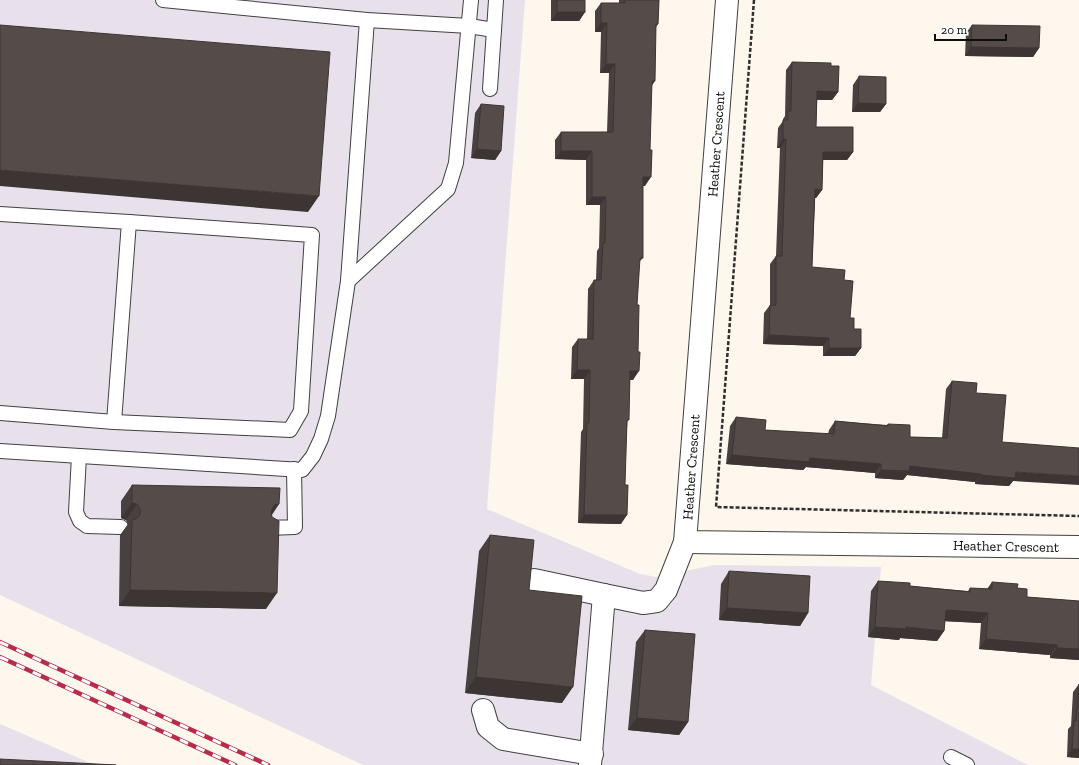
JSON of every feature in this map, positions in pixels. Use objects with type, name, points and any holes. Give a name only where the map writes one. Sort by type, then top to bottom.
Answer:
[{"type":"street","name":"Heather Crescent","points":[[727,0],[685,542],[1079,547]]},
{"type":"street","points":[[534,580],[643,603],[657,601],[666,590],[685,542]]},
{"type":"street","points":[[482,710],[488,727],[503,739],[591,759],[604,595]]},
{"type":"lane","points":[[163,0],[367,20],[468,26],[494,30]]},
{"type":"lane","points":[[348,281],[448,189],[456,163],[471,0]]},
{"type":"lane","points":[[490,89],[496,0]]},
{"type":"lane","points":[[0,451],[302,470],[313,456],[321,439],[328,416],[348,281],[367,20]]},
{"type":"lane","points":[[0,214],[312,235],[301,412],[290,430],[114,422],[0,413]]},
{"type":"lane","points":[[114,422],[129,222]]},
{"type":"lane","points":[[78,456],[76,512],[80,521],[87,526],[121,526]]},
{"type":"lane","points":[[268,528],[295,527],[294,469]]},
{"type":"lane","points":[[951,757],[967,765]]},
{"type":"path","points":[[754,0],[716,507],[1079,516]]},
{"type":"shaded area","points":[[0,0],[525,0],[487,509],[640,574],[657,577],[714,565],[881,567],[871,685],[1028,765],[363,765],[0,595]]},
{"type":"shaded area","points":[[0,724],[95,765],[0,765]]},
{"type":"building","points":[[557,0],[585,0],[585,12],[557,12]]},
{"type":"building","points":[[625,0],[659,0],[658,24],[656,24],[655,81],[652,81],[650,150],[652,150],[651,177],[643,177],[643,258],[640,258],[637,305],[639,305],[639,371],[630,371],[625,485],[628,485],[627,515],[584,515],[590,370],[577,370],[578,339],[593,339],[594,280],[601,280],[603,243],[605,243],[606,197],[592,197],[592,151],[561,151],[561,132],[613,132],[615,64],[606,64],[607,23],[601,23],[601,3],[625,3]]},
{"type":"building","points":[[0,25],[330,52],[319,196],[0,170]]},
{"type":"building","points":[[972,25],[1040,26],[1039,48],[971,47]]},
{"type":"building","points":[[792,62],[831,63],[831,66],[839,66],[838,92],[817,91],[816,127],[853,127],[853,152],[823,152],[822,190],[815,189],[812,267],[845,270],[844,280],[853,281],[850,318],[854,318],[854,329],[861,329],[861,348],[829,348],[829,338],[769,335],[770,305],[776,305],[776,256],[782,256],[786,139],[783,139],[783,120],[788,120],[788,111],[791,111]]},
{"type":"building","points":[[859,76],[886,77],[886,104],[858,103]]},
{"type":"building","points":[[481,104],[504,106],[501,151],[477,149]]},
{"type":"building","points":[[952,381],[977,383],[976,393],[1006,395],[1002,442],[1079,448],[1079,476],[1016,472],[1015,478],[910,466],[909,471],[881,470],[881,464],[810,458],[809,462],[732,455],[736,417],[766,420],[765,430],[834,434],[835,421],[888,426],[888,424],[910,425],[910,437],[947,438]]},
{"type":"building","points":[[132,485],[280,488],[279,504],[274,505],[271,512],[272,517],[279,521],[277,593],[130,590],[132,520],[139,516],[141,511],[137,504],[132,503]]},
{"type":"building","points":[[490,535],[534,540],[529,590],[582,596],[573,687],[476,677]]},
{"type":"building","points":[[729,571],[810,576],[808,613],[727,608]]},
{"type":"building","points":[[878,581],[910,583],[910,586],[970,592],[970,588],[992,589],[992,582],[1018,584],[1017,588],[1027,589],[1027,597],[1079,601],[1079,649],[1057,648],[1057,645],[986,639],[988,613],[946,610],[944,631],[906,627],[906,629],[875,627]]},
{"type":"building","points":[[645,630],[695,634],[688,722],[637,718]]},
{"type":"building","points":[[1079,684],[1079,749],[1072,749],[1074,721],[1076,721]]},
{"type":"building","points":[[0,759],[116,765],[0,765]]},
{"type":"railway","points":[[0,642],[268,765]]},
{"type":"railway","points":[[0,657],[235,765]]}]
